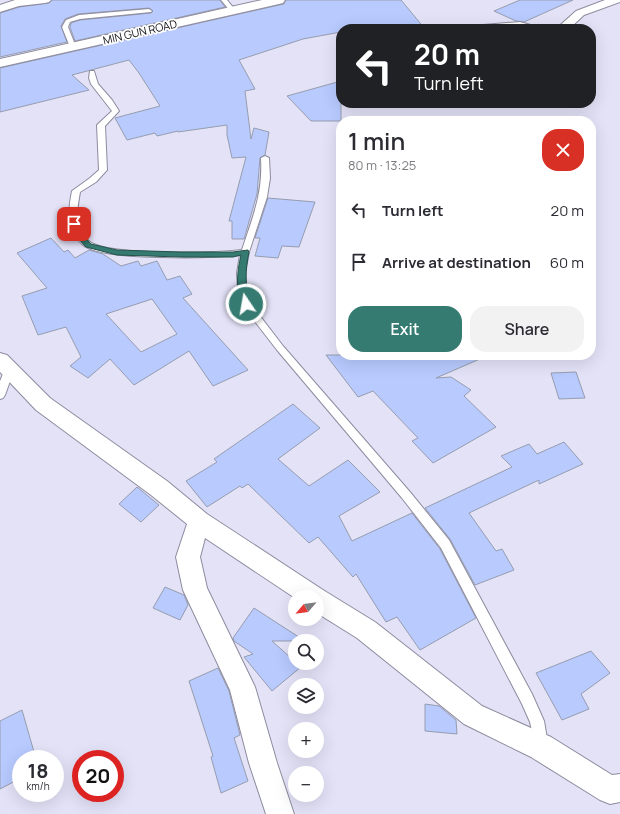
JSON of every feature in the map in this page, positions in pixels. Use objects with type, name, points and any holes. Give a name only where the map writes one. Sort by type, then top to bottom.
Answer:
[{"type":"street","points":[[0,9],[18,3],[45,0]]},
{"type":"street","name":"MIN GUN ROAD","points":[[0,63],[279,0]]},
{"type":"street","points":[[568,24],[580,14],[616,0]]},
{"type":"street","points":[[4,365],[43,404],[159,488],[199,521],[303,590]]},
{"type":"street","points":[[199,521],[188,557],[195,590],[242,687],[263,763],[280,814]]},
{"type":"street","points":[[324,603],[366,630],[473,715],[541,747],[610,790],[620,788]]},
{"type":"lane","points":[[224,0],[233,11]]},
{"type":"lane","points":[[73,47],[65,27],[68,21],[79,17],[149,11]]},
{"type":"lane","points":[[92,72],[91,79],[97,88],[114,103],[116,111],[101,125],[103,170],[93,180],[76,191],[71,215],[76,232],[88,246],[117,252],[180,255],[233,254],[245,252]]},
{"type":"lane","points":[[265,158],[266,178],[263,197],[245,252],[241,273],[242,291],[246,304],[280,348],[406,495],[445,544],[527,699],[537,721],[541,747]]},
{"type":"lane","points":[[0,395],[4,365]]},
{"type":"building","points":[[52,0],[220,0],[225,7],[75,41],[70,27],[71,23],[80,20],[151,13],[153,11],[149,8],[78,14],[65,19],[61,26],[67,42],[0,57],[0,13],[19,7],[49,3]]},
{"type":"building","points":[[286,0],[401,0],[421,24],[336,24],[336,33],[303,39],[239,60],[255,89],[245,91],[251,139],[254,128],[269,132],[265,155],[260,158],[257,194],[244,239],[232,239],[232,221],[229,221],[246,157],[232,158],[227,135],[227,125],[178,131],[157,136],[155,133],[127,140],[115,118],[160,106],[129,60],[72,75],[89,90],[0,112],[0,68],[284,4]]},
{"type":"building","points":[[520,0],[573,0],[524,22],[516,21],[494,11]]},
{"type":"building","points":[[336,82],[336,108],[341,108],[341,116],[336,116],[336,121],[311,121],[287,96]]},
{"type":"building","points":[[268,198],[315,202],[299,247],[282,246],[278,258],[255,256],[260,238],[255,238]]},
{"type":"building","points":[[51,238],[64,252],[68,250],[75,258],[89,250],[103,254],[121,266],[138,261],[141,266],[157,261],[167,280],[180,276],[192,294],[183,298],[248,370],[213,386],[189,351],[134,385],[110,359],[88,378],[70,366],[81,357],[66,327],[38,335],[22,296],[47,288],[17,253]],"holes":[[[152,299],[177,334],[141,352],[106,314]]]},
{"type":"building","points":[[326,355],[336,355],[336,360],[477,360],[436,378],[451,377],[471,390],[464,396],[496,427],[433,463],[412,441],[418,438],[373,391],[358,397]]},
{"type":"building","points":[[576,372],[585,398],[559,399],[551,373]]},
{"type":"building","points":[[293,404],[320,428],[278,459],[309,486],[348,460],[380,492],[339,516],[352,541],[412,513],[440,549],[476,618],[420,650],[397,617],[386,622],[356,574],[353,577],[318,537],[309,543],[248,484],[242,488],[240,486],[207,507],[186,481],[217,462],[214,459]]},
{"type":"building","points":[[564,442],[583,464],[539,484],[539,480],[469,513],[496,551],[502,549],[514,570],[475,585],[450,539],[425,508],[512,467],[501,456],[529,444],[537,454]]},
{"type":"building","points":[[137,487],[159,505],[141,522],[119,504]]},
{"type":"building","points":[[165,587],[184,595],[188,605],[180,620],[153,608]]},
{"type":"building","points":[[254,608],[294,634],[288,634],[288,641],[272,641],[288,655],[288,670],[297,670],[272,691],[244,657],[253,654],[234,641],[233,638]]},
{"type":"building","points":[[591,651],[610,673],[581,694],[589,709],[562,720],[536,673]]},
{"type":"building","points":[[218,668],[229,691],[240,735],[234,738],[248,781],[221,793],[211,757],[213,756],[189,681]]},
{"type":"building","points":[[425,704],[439,706],[456,720],[457,734],[425,731]]},
{"type":"building","points":[[22,710],[33,750],[12,750],[12,783],[0,789],[0,721]]},
{"type":"route","points":[[74,224],[76,232],[88,246],[117,252],[180,255],[233,254],[245,252],[241,273],[242,291],[246,304]]}]
